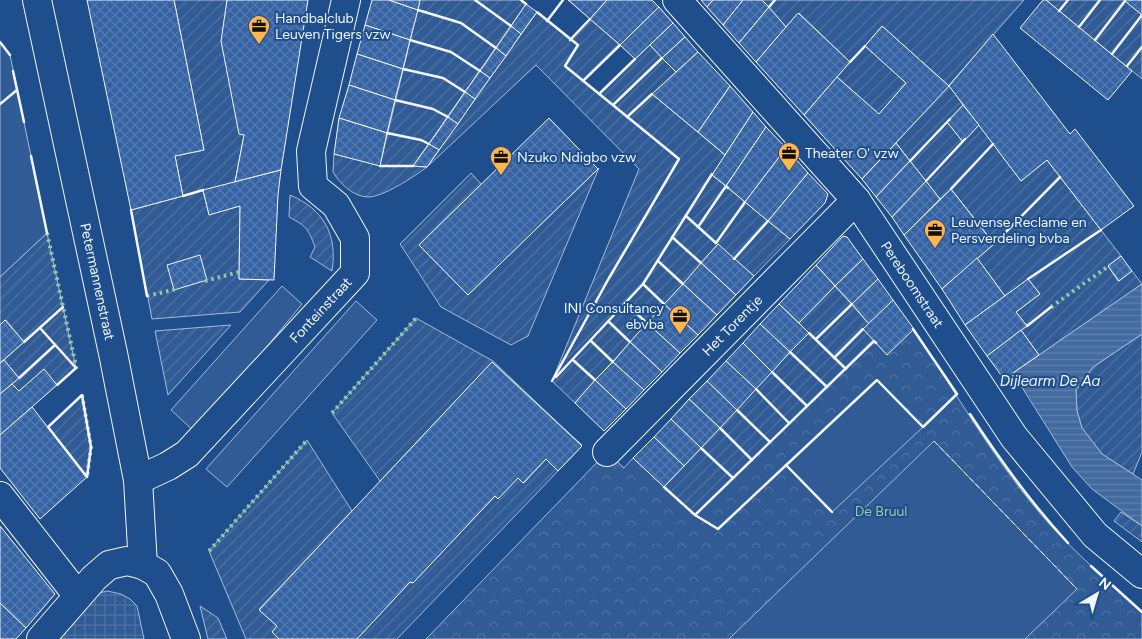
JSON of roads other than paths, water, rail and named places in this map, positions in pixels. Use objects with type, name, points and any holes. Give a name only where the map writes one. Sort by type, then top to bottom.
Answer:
[{"type":"street","name":"Petermannenstraat","points":[[37,0],[113,353],[138,480],[143,565]]},
{"type":"street","name":"Fonteinstraat","points":[[138,480],[188,454],[355,274],[355,238],[336,204],[313,186],[311,151],[346,0]]},
{"type":"street","name":"Pereboomstraat","points":[[677,0],[856,200],[1014,437],[1095,535],[1142,574]]},
{"type":"street","name":"Het Torentje","points":[[607,452],[856,200]]},
{"type":"street","points":[[0,496],[78,596]]},
{"type":"street","points":[[41,639],[108,565],[127,561],[143,565],[157,573],[169,594],[186,639]]},
{"type":"water","name":"Dijlearm De Aa","points":[[1142,284],[1142,334],[1093,367],[1076,390],[1077,411],[1082,428],[1102,454],[1142,480],[1142,526],[1092,489],[1072,467],[1013,373]]},
{"type":"place","name":"Handbalclub Leuven Tigers vzw","points":[[259,45]]},
{"type":"place","name":"Theater O' vzw","points":[[789,172]]},
{"type":"place","name":"Nzuko Ndigbo vzw","points":[[501,176]]},
{"type":"place","name":"Leuvense Reclame en Persverdeling bvba","points":[[935,249]]},
{"type":"place","name":"INI Consultancy ebvba","points":[[680,335]]},
{"type":"park label","name":"De Bruul","points":[[881,511]]}]
